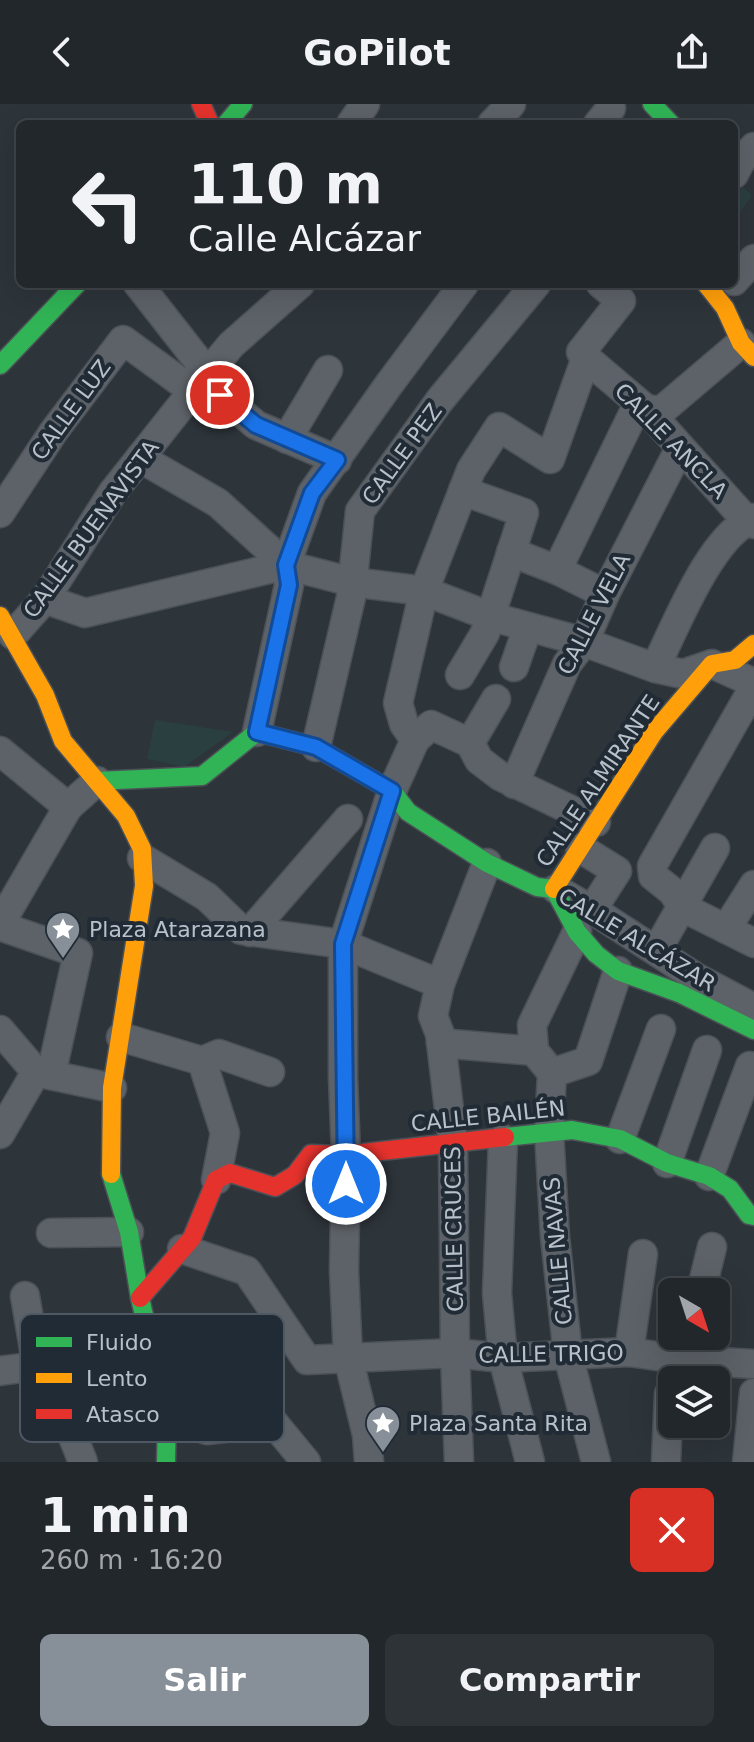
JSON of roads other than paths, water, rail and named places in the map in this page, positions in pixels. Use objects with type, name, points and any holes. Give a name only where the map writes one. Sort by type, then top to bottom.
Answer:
[{"type":"main road","points":[[229,120],[243,104]]},
{"type":"main road","points":[[0,365],[73,288]]},
{"type":"main road","points":[[722,288],[725,308],[747,350]]},
{"type":"main road","points":[[6,626],[45,695],[63,741],[126,816],[142,849],[144,886],[112,1088],[109,1169],[129,1232],[144,1314]]},
{"type":"main road","points":[[712,664],[735,660],[754,644]]},
{"type":"main road","name":"CALLE ALMIRANTE","points":[[554,889],[654,732],[712,664]]},
{"type":"main road","points":[[97,781],[202,776],[257,732]]},
{"type":"main road","name":"CALLE ALCÁZAR","points":[[257,732],[316,747],[392,791],[408,812],[487,863],[537,887],[554,889]]},
{"type":"main road","points":[[584,921],[596,954],[618,971],[679,993],[754,1030]]},
{"type":"main road","name":"CALLE BAILÉN","points":[[216,1180],[230,1173],[275,1187],[295,1175],[311,1154],[346,1155],[572,1130],[620,1139],[667,1163],[709,1176],[730,1189],[752,1210]]},
{"type":"main road","points":[[140,1298],[192,1238],[216,1180]]},
{"type":"street","points":[[496,120],[511,104]]},
{"type":"street","points":[[738,166],[754,147]]},
{"type":"street","points":[[738,273],[754,259]]},
{"type":"street","points":[[141,288],[199,362],[198,385],[256,425],[337,460]]},
{"type":"street","name":"CALLE BUENAVISTA","points":[[6,626],[45,599],[113,492],[198,385],[231,345],[295,288]]},
{"type":"street","points":[[257,732],[289,585],[286,565],[312,493],[461,288]]},
{"type":"street","name":"CALLE PEZ","points":[[316,747],[351,597],[360,511],[440,400],[533,288]]},
{"type":"street","points":[[415,740],[404,724],[398,703],[424,591],[471,470],[499,427],[550,459],[586,358],[581,352],[621,301],[606,288]]},
{"type":"street","name":"CALLE LUZ","points":[[0,513],[54,431],[123,340],[198,385]]},
{"type":"street","points":[[557,570],[636,408],[661,411],[747,350]]},
{"type":"street","name":"CALLE ANCLA","points":[[586,358],[646,409],[752,521]]},
{"type":"street","points":[[287,439],[328,370]]},
{"type":"street","name":"CALLE VELA","points":[[514,784],[567,664],[584,642],[605,594],[680,448]]},
{"type":"street","points":[[140,458],[218,503],[286,565]]},
{"type":"street","points":[[460,675],[485,633],[524,513],[463,491]]},
{"type":"street","points":[[655,668],[707,564],[729,536],[752,521]]},
{"type":"street","points":[[511,552],[605,594]]},
{"type":"street","points":[[45,599],[85,613],[286,565],[352,582],[424,591],[489,616],[584,642],[655,668],[683,674],[712,664],[754,685],[652,866],[653,876],[673,892],[682,907],[754,943]]},
{"type":"street","points":[[514,667],[528,627]]},
{"type":"street","points":[[470,743],[496,699]]},
{"type":"street","points":[[366,1455],[348,1357],[344,1271],[343,944],[392,791],[415,740],[431,725],[470,743],[479,760],[514,784],[596,822]]},
{"type":"street","points":[[0,751],[68,807]]},
{"type":"street","points":[[0,1134],[43,1074],[78,953],[0,925],[68,807],[97,781]]},
{"type":"street","points":[[250,932],[348,819]]},
{"type":"street","points":[[580,848],[617,871],[584,921],[532,1025],[534,1051],[552,1073],[588,1061],[618,971]]},
{"type":"street","points":[[657,950],[715,848]]},
{"type":"street","points":[[142,858],[207,897],[241,930],[343,944],[440,984]]},
{"type":"street","name":"CALLE CRUCES","points":[[459,1462],[453,1143],[441,1043],[433,1016],[440,984],[487,863]]},
{"type":"street","points":[[726,929],[754,885]]},
{"type":"street","name":"CALLE ALCÁZAR","points":[[554,889],[584,921],[657,950],[697,978],[754,1008]]},
{"type":"street","points":[[620,1139],[661,1029]]},
{"type":"street","points":[[0,1030],[43,1074],[112,1088]]},
{"type":"street","points":[[121,1037],[202,1061],[219,1054],[270,1072]]},
{"type":"street","points":[[441,1043],[534,1051]]},
{"type":"street","points":[[667,1163],[707,1050]]},
{"type":"street","points":[[202,1061],[225,1133],[216,1180]]},
{"type":"street","points":[[709,1176],[750,1066]]},
{"type":"street","name":"CALLE NAVAS","points":[[552,1073],[549,1132],[555,1237],[568,1355],[596,1462]]},
{"type":"street","points":[[503,1139],[497,1293],[503,1358],[530,1462]]},
{"type":"street","points":[[51,1233],[129,1232]]},
{"type":"street","points":[[704,1278],[712,1247]]},
{"type":"street","name":"CALLE TRIGO","points":[[182,1249],[247,1271],[276,1314]]},
{"type":"street","points":[[629,1352],[643,1254]]},
{"type":"street","points":[[25,1296],[28,1314]]},
{"type":"street","name":"CALLE TRIGO","points":[[284,1326],[307,1360],[455,1353],[503,1358],[629,1352],[754,1364]]},
{"type":"street","points":[[0,1371],[20,1368]]},
{"type":"street","points":[[747,1462],[754,1393]]},
{"type":"street","points":[[284,1435],[306,1462]]},
{"type":"street","points":[[666,1462],[667,1438]]},
{"type":"street","points":[[75,1442],[83,1462]]},
{"type":"place","name":"Plaza Atarazana","points":[[63,960]]},
{"type":"place","name":"Plaza Santa Rita","points":[[383,1454]]}]
